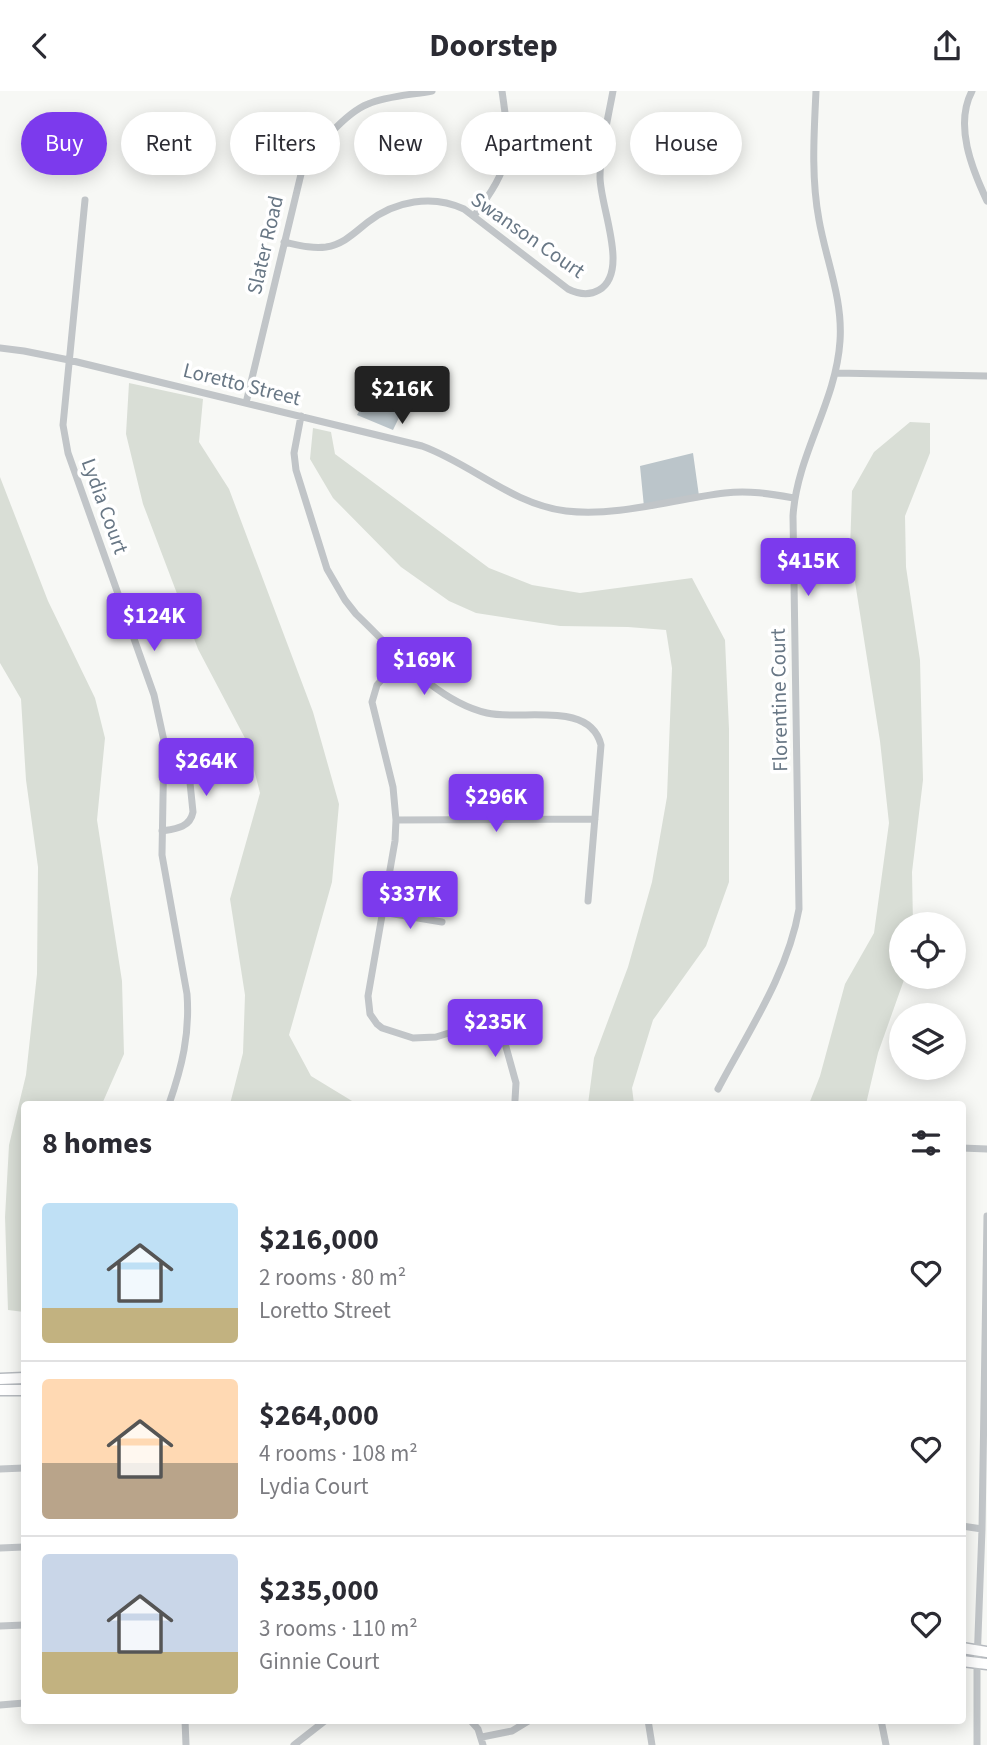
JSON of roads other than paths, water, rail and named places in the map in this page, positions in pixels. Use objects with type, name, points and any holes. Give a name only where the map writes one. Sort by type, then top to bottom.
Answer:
[{"type":"main road","points":[[0,1379],[21,1378]]},
{"type":"main road","points":[[0,1390],[21,1389]]},
{"type":"street","name":"Slater Road","points":[[246,403],[302,170],[349,116],[368,104],[432,91]]},
{"type":"street","points":[[474,216],[494,189],[504,166],[508,143],[502,91]]},
{"type":"street","points":[[606,91],[613,91]]},
{"type":"street","name":"Swanson Court","points":[[284,242],[316,248],[335,245],[389,210],[423,201],[445,202],[474,216],[568,289],[589,294],[602,288],[610,279],[614,266],[600,186],[601,159],[613,91]]},
{"type":"street","name":"Florentine Court","points":[[718,1089],[785,962],[799,909],[794,498],[802,464],[836,373],[841,337],[840,318],[819,221],[814,178],[816,91]]},
{"type":"street","points":[[971,91],[965,104],[963,120],[974,172],[987,201]]},
{"type":"street","name":"Lydia Court","points":[[85,200],[63,425],[68,453],[159,709],[164,741],[164,873],[186,985],[188,1013],[185,1051],[170,1101]]},
{"type":"street","name":"Loretto Street","points":[[0,348],[69,360],[422,446],[453,459],[519,498],[566,511],[601,512],[725,493],[761,493],[794,498]]},
{"type":"street","points":[[836,373],[987,376]]},
{"type":"street","points":[[301,416],[294,453],[296,470],[327,569],[356,614],[440,692],[474,709],[503,715],[572,717],[592,726],[601,745],[588,901]]},
{"type":"street","points":[[402,657],[377,685],[372,702],[393,787],[396,820],[368,1001],[370,1014],[377,1024],[404,1036],[425,1038],[520,1011]]},
{"type":"street","points":[[162,831],[186,825],[193,812],[190,773],[181,766],[164,763]]},
{"type":"street","points":[[396,820],[595,819]]},
{"type":"street","points":[[382,912],[442,922]]},
{"type":"street","points":[[498,1018],[516,1083],[515,1100]]},
{"type":"street","points":[[966,1148],[987,1149]]},
{"type":"street","points":[[977,1745],[983,1651],[982,1529],[987,1216]]},
{"type":"street","points":[[0,1469],[21,1468]]},
{"type":"street","points":[[966,1527],[982,1529]]},
{"type":"street","points":[[0,1548],[21,1546]]},
{"type":"street","points":[[0,1626],[21,1625]]},
{"type":"street","points":[[0,1705],[21,1703]]},
{"type":"street","points":[[185,1724],[186,1745]]},
{"type":"street","points":[[294,1745],[321,1724]]},
{"type":"street","points":[[474,1724],[482,1741],[512,1731],[523,1724]]},
{"type":"street","points":[[649,1724],[652,1745]]},
{"type":"street","points":[[882,1724],[886,1745]]}]
